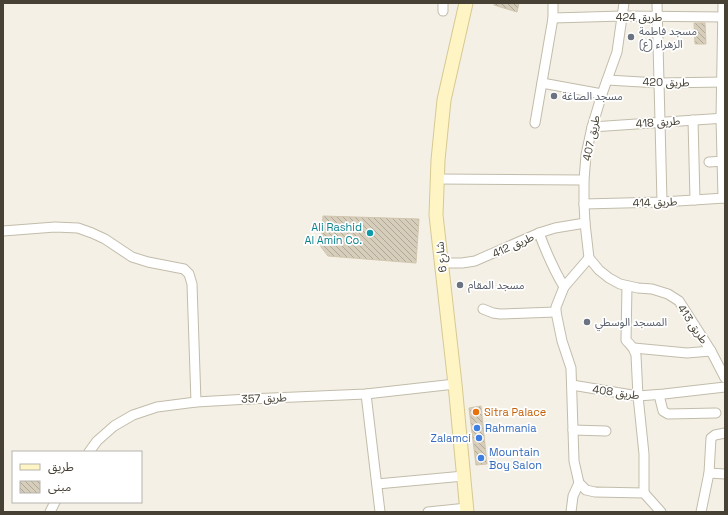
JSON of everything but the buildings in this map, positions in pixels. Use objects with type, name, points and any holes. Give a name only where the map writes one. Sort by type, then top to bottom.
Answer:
[{"type":"street","name":"شارع 6","points":[[466,3],[444,100],[438,160],[436,215],[455,384],[467,510]]},
{"type":"street","points":[[535,123],[553,18],[553,3]]},
{"type":"street","name":"طريق 407","points":[[584,204],[586,155],[592,127],[617,52],[624,3]]},
{"type":"street","points":[[657,3],[662,202]]},
{"type":"street","points":[[723,3],[724,198]]},
{"type":"street","name":"طريق 424","points":[[553,18],[623,16],[724,17]]},
{"type":"street","name":"طريق 420","points":[[607,80],[659,83],[724,82]]},
{"type":"street","points":[[542,83],[602,94]]},
{"type":"street","name":"طريق 418","points":[[592,127],[723,118]]},
{"type":"street","points":[[693,120],[695,200]]},
{"type":"street","points":[[709,162],[724,161]]},
{"type":"street","points":[[437,179],[584,180]]},
{"type":"street","name":"طريق 414","points":[[584,204],[662,202],[724,198]]},
{"type":"street","points":[[584,204],[589,258],[564,287],[556,307],[562,342],[571,368],[574,461],[579,483],[586,490],[595,492],[644,493]]},
{"type":"street","name":"طريق 412","points":[[442,263],[475,262],[539,233],[555,228],[585,223]]},
{"type":"street","points":[[3,231],[55,227],[78,228],[105,239],[132,257],[148,262],[184,269],[189,274],[192,284],[196,402]]},
{"type":"street","points":[[539,233],[546,252],[564,287]]},
{"type":"street","name":"طريق 413","points":[[589,258],[599,270],[620,284],[652,289],[668,294],[679,301],[711,351],[725,378]]},
{"type":"street","points":[[627,286],[626,340],[634,348],[687,353],[711,351]]},
{"type":"street","points":[[484,309],[500,314],[556,312]]},
{"type":"street","points":[[634,348],[636,355],[638,396],[644,454],[644,493],[661,512]]},
{"type":"street","name":"طريق 357","points":[[90,451],[97,441],[114,426],[133,415],[157,407],[249,398],[366,394],[455,384]]},
{"type":"street","name":"طريق 408","points":[[572,385],[638,396],[725,387]]},
{"type":"street","points":[[366,394],[380,512]]},
{"type":"street","points":[[659,395],[663,411],[668,414],[716,413]]},
{"type":"street","points":[[573,430],[606,430]]},
{"type":"street","points":[[701,512],[709,473],[712,438],[715,435],[725,433]]},
{"type":"street","points":[[709,473],[725,474]]},
{"type":"street","points":[[376,484],[464,476]]},
{"type":"street","points":[[571,512],[574,496],[579,483]]},
{"type":"street","points":[[50,512],[54,503]]},
{"type":"street","points":[[428,512],[467,510]]},
{"type":"place","name":"مسجد فاطمة الزهراء (ع)","points":[[631,37]]},
{"type":"place","name":"مسجد الصاغة","points":[[554,96]]},
{"type":"place","name":"Ali Rashid Al Amin Co.","points":[[370,233]]},
{"type":"place","name":"مسجد المقام","points":[[460,285]]},
{"type":"place","name":"المسجد الوسطي","points":[[587,322]]},
{"type":"place","name":"Sitra Palace","points":[[476,412]]},
{"type":"place","name":"Rahmania","points":[[477,428]]},
{"type":"place","name":"Zalamci","points":[[479,438]]},
{"type":"place","name":"Mountain Boy Salon","points":[[481,458]]}]
